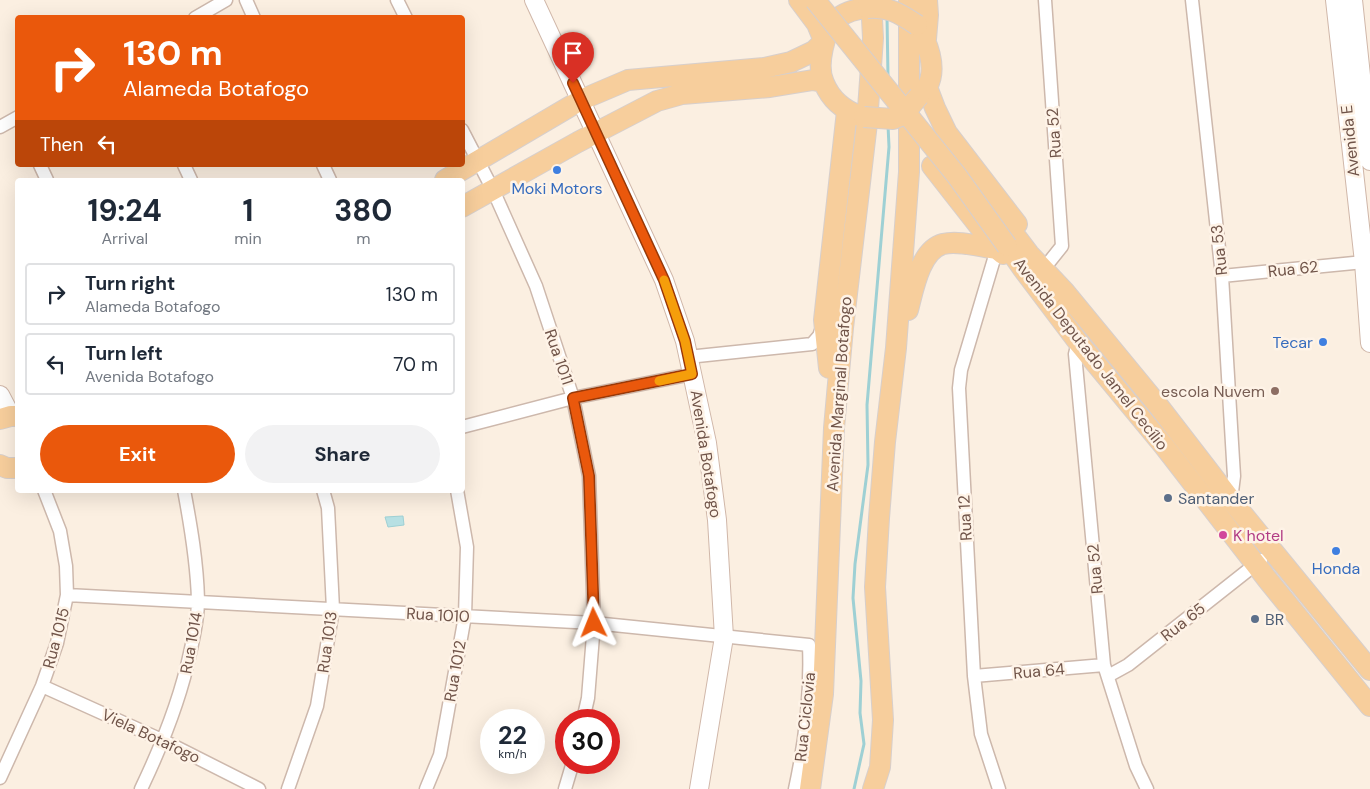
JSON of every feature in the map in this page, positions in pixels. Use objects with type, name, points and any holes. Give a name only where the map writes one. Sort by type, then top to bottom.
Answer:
[{"type":"main road","points":[[448,178],[581,100],[628,80],[764,68],[791,62],[814,51],[824,41],[837,19],[859,3],[898,12],[921,32],[931,62],[930,79],[923,91],[903,115],[893,119],[855,114],[834,100],[823,82],[820,63],[824,41],[817,24],[799,0]]},
{"type":"main road","name":"Avenida Deputado Jamel Cecílio","points":[[815,0],[957,176],[1002,248],[1022,269],[1078,342],[1164,446],[1370,706]]},
{"type":"main road","name":"Avenida Deputado Jamel Cecílio","points":[[827,0],[1001,217],[1028,254],[1064,290],[1370,670]]},
{"type":"main road","points":[[873,789],[880,767],[883,720],[875,587],[885,442],[896,348],[909,172],[909,0]]},
{"type":"main road","points":[[921,32],[928,15],[927,0]]},
{"type":"main road","name":"Avenida Marginal Botafogo","points":[[810,789],[823,694],[834,428],[843,328],[867,123],[873,38],[859,3]]},
{"type":"main road","points":[[465,204],[596,132],[657,101],[682,94],[770,87],[813,80],[823,82]]},
{"type":"main road","points":[[923,91],[947,133],[1016,224],[1050,261],[1064,290]]},
{"type":"main road","points":[[834,428],[824,320],[855,114]]},
{"type":"main road","points":[[893,119],[1002,248]]},
{"type":"main road","points":[[896,348],[920,267],[931,251],[942,244],[1002,248]]},
{"type":"street","points":[[200,15],[226,0]]},
{"type":"street","points":[[246,0],[253,15]]},
{"type":"street","points":[[397,0],[404,15]]},
{"type":"street","name":"Avenida Botafogo","points":[[534,0],[664,280],[685,341],[707,443],[717,520],[724,637],[699,789]]},
{"type":"street","name":"Rua 52","points":[[1045,0],[1062,246],[1050,261]]},
{"type":"street","name":"Rua 53","points":[[1192,0],[1222,276],[1234,468],[1232,500]]},
{"type":"street","name":"Avenida E","points":[[1335,0],[1364,262],[1370,342]]},
{"type":"street","name":"Avenida E","points":[[1353,0],[1370,161]]},
{"type":"street","points":[[0,127],[15,119]]},
{"type":"street","name":"Rua 1011","points":[[465,136],[493,190],[536,286],[573,398],[589,476],[594,623],[586,709]]},
{"type":"street","name":"Rua 12","points":[[999,789],[981,734],[974,676],[959,388],[961,370],[1002,248]]},
{"type":"street","name":"Rua 62","points":[[1222,276],[1364,262]]},
{"type":"street","points":[[688,357],[812,344],[819,336],[824,320]]},
{"type":"street","name":"Rua 52","points":[[1078,342],[1075,354],[1106,671],[1136,766],[1147,789]]},
{"type":"street","points":[[465,426],[573,398],[692,374]]},
{"type":"street","points":[[0,394],[9,417]]},
{"type":"street","name":"Rua 1015","points":[[0,778],[42,686],[57,643],[67,594],[66,566],[60,532],[45,493]]},
{"type":"street","name":"Rua 1014","points":[[141,789],[164,741],[184,684],[194,634],[198,602],[194,541],[185,493]]},
{"type":"street","name":"Rua 1013","points":[[288,789],[317,706],[333,609],[328,508],[324,493]]},
{"type":"street","name":"Rua 1012","points":[[426,789],[440,755],[465,616],[467,548],[458,493]]},
{"type":"street","name":"Rua 65","points":[[1106,671],[1128,665],[1272,550]]},
{"type":"street","name":"Rua 1010","points":[[67,594],[594,623],[809,645]]},
{"type":"street","name":"Rua Ciclovia","points":[[795,789],[801,760],[810,670],[809,645]]},
{"type":"street","name":"Rua 64","points":[[974,676],[1106,671]]},
{"type":"street","name":"Viela Botafogo","points":[[42,686],[164,741],[259,789]]},
{"type":"street","points":[[565,789],[570,774]]},
{"type":"water","points":[[403,516],[404,525],[388,527],[385,517]]},
{"type":"waterway","points":[[887,16],[888,77]]},
{"type":"waterway","points":[[854,789],[864,744],[860,713],[861,681],[853,598],[855,564],[868,465],[867,405],[889,147],[888,125]]},
{"type":"slow traffic","points":[[659,381],[692,374],[685,341],[664,280]]},
{"type":"place","name":"Moki Motors","points":[[557,170]]},
{"type":"place","name":"Tecar","points":[[1323,342]]},
{"type":"place","name":"escola Nuvem","points":[[1275,391]]},
{"type":"place","name":"Santander","points":[[1168,498]]},
{"type":"place","name":"K hotel","points":[[1223,535]]},
{"type":"place","name":"Honda","points":[[1336,551]]},
{"type":"place","name":"BR","points":[[1255,619]]},
{"type":"route","points":[[573,83],[664,280],[685,341],[692,374],[573,398],[589,476],[594,623]]}]
